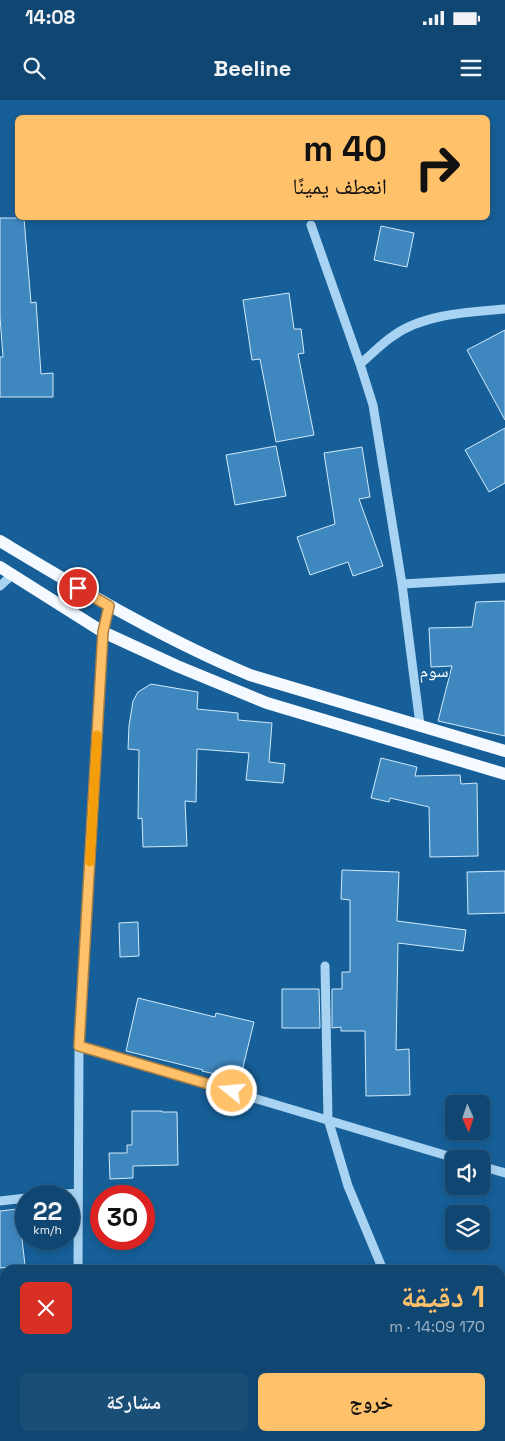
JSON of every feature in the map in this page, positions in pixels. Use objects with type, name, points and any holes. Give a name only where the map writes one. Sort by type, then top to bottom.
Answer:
[{"type":"main road","points":[[0,540],[109,606],[167,637],[250,675],[505,751]]},
{"type":"main road","points":[[0,567],[103,632],[203,678],[267,703],[505,774]]},
{"type":"street","points":[[311,225],[373,405],[402,584],[420,725]]},
{"type":"street","points":[[360,364],[394,335],[422,322],[446,315],[505,309]]},
{"type":"street","points":[[0,586],[12,575]]},
{"type":"street","points":[[402,584],[505,578]]},
{"type":"street","points":[[78,1185],[79,1046],[103,632],[109,606]]},
{"type":"street","points":[[325,966],[328,1119],[348,1186],[380,1265]]},
{"type":"street","points":[[79,1046],[445,1155]]},
{"type":"street","points":[[490,1169],[505,1173]]},
{"type":"street","points":[[0,1200],[15,1199]]},
{"type":"street","points":[[78,1250],[78,1265]]},
{"type":"building","points":[[0,218],[15,218],[15,220],[24,220],[31,303],[36,302],[41,374],[53,373],[53,397],[0,397],[0,357],[3,357],[0,317]]},
{"type":"building","points":[[381,226],[414,233],[407,267],[374,260]]},
{"type":"building","points":[[289,293],[294,329],[301,329],[304,353],[298,354],[314,435],[276,442],[260,359],[252,360],[243,300]]},
{"type":"building","points":[[505,330],[505,420],[467,350]]},
{"type":"building","points":[[505,428],[505,483],[489,492],[465,450]]},
{"type":"building","points":[[276,446],[286,496],[235,505],[226,455]]},
{"type":"building","points":[[362,447],[370,497],[359,499],[383,566],[353,576],[348,562],[310,575],[297,537],[335,524],[324,453]]},
{"type":"building","points":[[505,601],[505,736],[438,721],[452,666],[431,667],[429,628],[472,627],[476,602]]},
{"type":"building","points":[[151,684],[198,692],[197,709],[238,713],[238,720],[272,723],[269,762],[285,764],[283,783],[246,780],[249,753],[197,749],[196,802],[185,801],[187,846],[143,847],[142,818],[138,819],[139,750],[128,749],[129,726],[133,701],[138,692]]},
{"type":"building","points":[[381,758],[417,767],[415,776],[460,775],[461,784],[477,783],[478,856],[430,857],[429,807],[390,798],[389,802],[371,798]]},
{"type":"building","points":[[342,870],[399,872],[397,921],[466,930],[463,951],[398,943],[396,1050],[409,1049],[410,1095],[366,1096],[365,1031],[341,1031],[341,1027],[332,1028],[332,989],[342,989],[342,972],[350,972],[350,900],[341,899]]},
{"type":"building","points":[[505,871],[505,913],[468,914],[467,872]]},
{"type":"building","points":[[138,922],[139,956],[120,957],[119,923]]},
{"type":"building","points":[[282,989],[319,989],[320,1028],[282,1028]]},
{"type":"building","points":[[138,998],[215,1017],[216,1013],[254,1022],[242,1071],[225,1067],[223,1076],[126,1051]]},
{"type":"building","points":[[132,1111],[177,1112],[178,1165],[133,1166],[133,1178],[110,1179],[109,1153],[127,1153],[127,1145],[132,1145]]},
{"type":"building","points":[[15,1209],[15,1250],[23,1250],[25,1265],[0,1265],[0,1211]]},
{"type":"slow traffic","points":[[90,862],[97,735]]},
{"type":"district","name":"سوم","points":[[434,670]]},
{"type":"route","points":[[78,588],[109,606],[103,632],[79,1046],[232,1091]]}]
